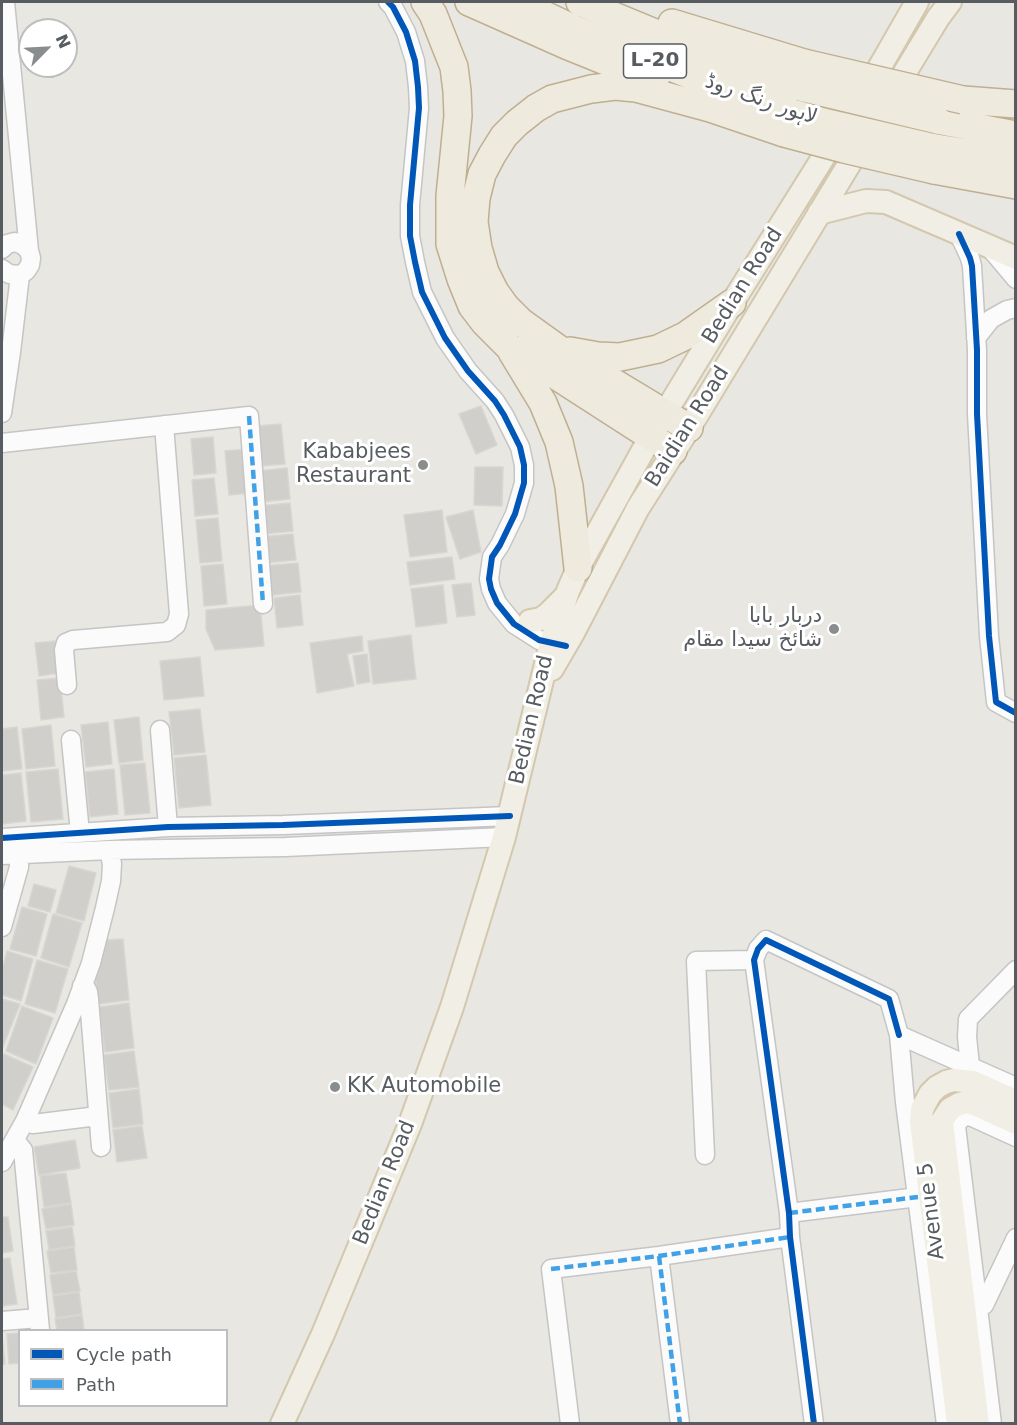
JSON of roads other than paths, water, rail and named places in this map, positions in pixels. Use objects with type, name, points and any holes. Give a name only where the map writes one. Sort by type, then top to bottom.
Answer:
[{"type":"highway","points":[[425,2],[433,14],[451,58],[457,91],[458,116],[449,226],[454,261],[472,306],[510,348],[543,403],[559,442],[570,486],[573,580]]},
{"type":"highway","points":[[469,2],[656,82],[710,108]]},
{"type":"highway","name":"لاہور رنگ روڈ","points":[[517,2],[574,28],[693,76],[790,123],[823,122],[932,158],[1016,161]]},
{"type":"highway","name":"لاہور رنگ روڈ","points":[[580,2],[696,50],[802,75],[937,120],[1016,135]]},
{"type":"highway","points":[[602,2],[627,7],[714,36],[802,75],[963,100],[1016,104]]},
{"type":"highway","points":[[689,428],[560,350],[521,322],[506,307],[485,272],[477,239],[474,222],[476,198],[482,174],[504,136],[536,108],[552,99],[591,89],[615,86],[636,88],[710,108],[790,123]]},
{"type":"highway","points":[[932,158],[1016,185]]},
{"type":"highway","points":[[560,350],[620,357],[658,349],[685,336],[732,303]]},
{"type":"highway","points":[[510,348],[673,451]]},
{"type":"main road","name":"Bedian Road","points":[[282,1424],[323,1334],[410,1124],[461,980],[507,827],[539,692],[561,638],[573,580],[651,436],[879,70],[917,2]]},
{"type":"main road","name":"Baidian Road","points":[[561,638],[638,508],[944,10]]},
{"type":"main road","points":[[819,213],[866,201],[886,202],[1016,258]]},
{"type":"main road","points":[[530,621],[541,619],[562,601],[573,580]]},
{"type":"main road","name":"Avenue 5","points":[[958,1424],[915,1122],[930,1094],[937,1087],[954,1080],[966,1080],[971,1074],[1016,1101]]},
{"type":"main road","name":"Avenue 5","points":[[976,1105],[968,1102],[955,1105],[947,1112],[942,1127],[978,1424]]},
{"type":"main road","points":[[976,1105],[1016,1123]]},
{"type":"street","points":[[4,2],[31,258],[26,271],[10,273]]},
{"type":"street","points":[[388,2],[406,32],[415,61],[419,108],[410,205],[410,236],[422,292],[446,338],[468,371],[495,401],[504,415],[520,447],[524,465],[524,483],[516,514],[492,557],[489,579],[493,595],[514,624],[523,631],[539,640],[561,638]]},
{"type":"street","points":[[959,234],[972,266],[989,636],[996,702],[1016,713]]},
{"type":"street","points":[[2,249],[7,244],[15,242],[23,245],[29,251]]},
{"type":"street","points":[[989,247],[1016,279]]},
{"type":"street","points":[[2,342],[10,273]]},
{"type":"street","points":[[2,413],[11,352],[10,273]]},
{"type":"street","points":[[976,338],[991,319],[1016,308]]},
{"type":"street","points":[[2,443],[249,416],[263,604]]},
{"type":"street","points":[[67,685],[64,650],[66,643],[73,640],[167,632],[176,625],[179,614],[164,425]]},
{"type":"street","points":[[506,614],[530,621],[561,638]]},
{"type":"street","points":[[160,730],[176,827],[185,850]]},
{"type":"street","points":[[71,740],[80,833]]},
{"type":"street","points":[[283,825],[285,847]]},
{"type":"street","points":[[2,838],[176,827],[283,825],[507,827]]},
{"type":"street","points":[[10,855],[109,850],[285,847],[507,827]]},
{"type":"street","points":[[2,1162],[25,1121],[76,1004],[90,963],[111,881],[112,864],[109,850]]},
{"type":"street","points":[[2,927],[19,867],[10,855]]},
{"type":"street","points":[[814,1424],[789,1214],[754,960],[758,949],[766,940],[890,999],[915,1122],[918,1197],[946,1424]]},
{"type":"street","points":[[705,1155],[696,961],[754,960]]},
{"type":"street","points":[[976,1105],[967,1037],[968,1019],[1016,970]]},
{"type":"street","points":[[82,986],[86,988],[89,999],[101,1147]]},
{"type":"street","points":[[899,1035],[971,1074],[1016,1087]]},
{"type":"street","points":[[25,1121],[33,1124],[98,1116]]},
{"type":"street","points":[[992,1424],[956,1126],[963,1117],[970,1116],[1016,1137]]},
{"type":"street","points":[[2,1321],[40,1324],[23,1150],[14,1142]]},
{"type":"street","points":[[789,1214],[918,1197]]},
{"type":"street","points":[[570,1424],[551,1269],[790,1237]]},
{"type":"street","points":[[978,1306],[984,1305],[1016,1238]]},
{"type":"street","points":[[659,1256],[680,1424]]},
{"type":"place","name":"Kababjees Restaurant","points":[[423,465]]},
{"type":"place","name":"دربار بابا شائخ سیدا مقام","points":[[834,629]]},
{"type":"place","name":"KK Automobile","points":[[335,1087]]}]
